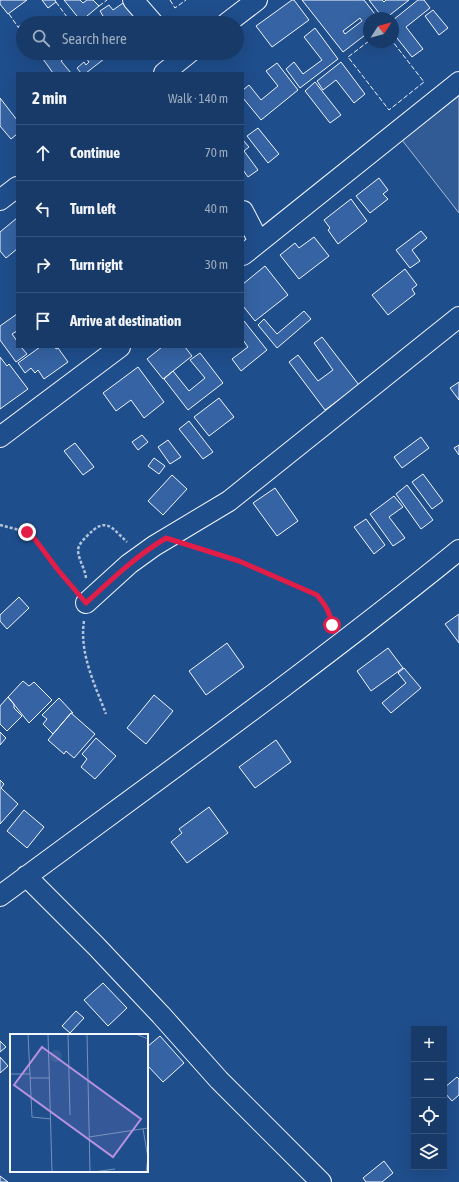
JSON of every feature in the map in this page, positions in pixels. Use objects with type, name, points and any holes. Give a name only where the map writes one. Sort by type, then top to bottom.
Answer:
[{"type":"street","points":[[133,0],[147,16]]},
{"type":"street","points":[[236,16],[256,0]]},
{"type":"street","points":[[165,72],[176,60]]},
{"type":"street","points":[[244,254],[459,82]]},
{"type":"street","points":[[0,200],[16,188]]},
{"type":"street","points":[[244,213],[259,242]]},
{"type":"street","points":[[86,603],[129,564],[154,546],[229,502],[459,317]]},
{"type":"street","points":[[0,437],[119,348]]},
{"type":"street","points":[[0,896],[176,767],[328,652],[459,550]]},
{"type":"street","points":[[26,876],[101,951],[219,1080],[321,1182]]},
{"type":"path","points":[[0,525],[27,532],[34,538],[58,570],[86,603]]},
{"type":"path","points":[[166,538],[239,561],[317,595],[331,615],[332,625],[328,652]]},
{"type":"shaded area","points":[[459,96],[459,213],[402,140]]},
{"type":"building","points":[[0,0],[27,0],[8,14],[0,4]]},
{"type":"building","points":[[42,0],[55,0],[56,2],[48,8]]},
{"type":"building","points":[[64,0],[80,0],[83,3],[87,0],[93,0],[99,6],[87,16],[77,16]]},
{"type":"building","points":[[294,0],[309,20],[272,47],[256,26]]},
{"type":"building","points":[[302,0],[364,0],[373,12],[363,12],[363,37],[343,52]],"holes":[[[360,18],[362,21],[345,34],[343,31]]]},
{"type":"building","points":[[369,0],[382,0],[384,2],[386,0],[409,0],[394,12],[378,12]]},
{"type":"building","points":[[418,0],[424,0],[430,8],[406,27],[423,49],[412,57],[399,41],[399,15]]},
{"type":"building","points":[[126,1],[137,16],[103,16],[100,11],[109,5],[113,10]]},
{"type":"building","points":[[433,10],[448,28],[439,35],[425,16]]},
{"type":"building","points":[[315,28],[338,59],[300,88],[286,69],[294,62],[303,74],[322,60],[304,37]]},
{"type":"building","points":[[44,60],[62,60],[61,61],[70,72],[52,72]]},
{"type":"building","points":[[87,60],[103,60],[87,72],[80,72],[77,68],[84,62],[86,65],[89,62]]},
{"type":"building","points":[[341,62],[365,94],[354,103],[336,80],[323,90],[317,81]]},
{"type":"building","points":[[277,63],[298,90],[261,120],[244,99],[244,89],[249,85],[261,100],[278,86],[266,71]]},
{"type":"building","points":[[315,82],[341,115],[330,123],[305,91]]},
{"type":"building","points":[[0,98],[16,119],[16,135],[11,139],[0,126]]},
{"type":"building","points":[[258,128],[279,154],[268,163],[247,136]]},
{"type":"building","points":[[244,141],[249,147],[244,151]]},
{"type":"building","points":[[244,151],[258,170],[248,177],[244,171]]},
{"type":"building","points":[[379,178],[388,190],[383,194],[388,199],[370,213],[356,196]]},
{"type":"building","points":[[351,199],[367,221],[338,244],[328,230],[330,228],[324,220]]},
{"type":"building","points":[[16,219],[16,250],[6,258],[0,251],[0,232]]},
{"type":"building","points":[[421,231],[427,238],[412,250],[420,261],[410,268],[396,250]]},
{"type":"building","points":[[314,237],[329,256],[299,279],[280,255],[295,243],[299,248]]},
{"type":"building","points":[[265,266],[288,295],[255,321],[244,307],[244,283]]},
{"type":"building","points":[[405,269],[417,285],[412,289],[415,294],[388,315],[372,295]]},
{"type":"building","points":[[304,311],[311,319],[277,348],[258,325],[264,319],[277,334]]},
{"type":"building","points":[[16,315],[16,332],[12,334],[16,340],[16,348],[22,348],[27,354],[16,362],[0,340],[0,326]]},
{"type":"building","points":[[244,321],[267,350],[241,371],[232,359],[248,347],[244,341]]},
{"type":"building","points":[[322,337],[359,385],[325,410],[289,362],[298,355],[318,381],[333,370],[314,343]]},
{"type":"building","points":[[39,348],[58,348],[68,362],[44,379],[38,370],[35,373],[31,368],[25,373],[18,363]]},
{"type":"building","points":[[161,348],[186,348],[192,356],[163,379],[147,359]]},
{"type":"building","points":[[200,353],[223,383],[188,410],[164,379],[173,371],[189,391],[205,378],[190,360]]},
{"type":"building","points":[[0,357],[7,366],[9,364],[28,389],[0,409]]},
{"type":"building","points":[[138,367],[164,402],[144,418],[131,400],[116,411],[103,393]]},
{"type":"building","points":[[459,382],[459,400],[450,388]]},
{"type":"building","points":[[219,398],[234,417],[209,436],[194,417]]},
{"type":"building","points":[[189,421],[213,452],[203,459],[179,429]]},
{"type":"building","points":[[142,435],[148,442],[138,450],[132,442]]},
{"type":"building","points":[[421,437],[429,448],[402,468],[394,457]]},
{"type":"building","points":[[168,440],[181,457],[170,464],[158,447]]},
{"type":"building","points":[[75,443],[94,467],[83,475],[64,451]]},
{"type":"building","points":[[459,445],[459,455],[454,448]]},
{"type":"building","points":[[154,458],[165,466],[159,474],[148,466]]},
{"type":"building","points":[[423,474],[443,501],[432,509],[412,482]]},
{"type":"building","points":[[172,475],[187,489],[163,515],[148,501]]},
{"type":"building","points":[[407,485],[433,520],[421,529],[396,494]]},
{"type":"building","points":[[275,488],[298,521],[277,536],[253,503]]},
{"type":"building","points":[[394,496],[403,507],[389,517],[405,538],[393,546],[370,514]]},
{"type":"building","points":[[366,519],[385,545],[374,554],[354,527]]},
{"type":"building","points":[[19,597],[29,608],[7,629],[0,621],[0,615]]},
{"type":"building","points":[[459,614],[459,643],[445,624]]},
{"type":"building","points":[[227,643],[244,667],[206,695],[189,671]]},
{"type":"building","points":[[388,648],[403,668],[371,691],[357,671]]},
{"type":"building","points":[[404,668],[421,688],[391,713],[382,703],[406,683],[398,673]]},
{"type":"building","points":[[23,681],[29,686],[34,682],[52,700],[29,723],[8,697]]},
{"type":"building","points":[[154,695],[173,711],[146,744],[127,728]]},
{"type":"building","points":[[8,697],[14,704],[14,708],[22,716],[7,731],[0,724],[0,706]]},
{"type":"building","points":[[59,698],[73,713],[71,713],[53,734],[43,724],[47,719],[42,715]]},
{"type":"building","points":[[71,713],[95,734],[74,758],[66,751],[64,754],[48,740]]},
{"type":"building","points":[[0,732],[6,738],[0,745]]},
{"type":"building","points":[[96,738],[116,756],[95,779],[81,767],[87,759],[82,754]]},
{"type":"building","points":[[276,740],[291,762],[255,788],[239,767]]},
{"type":"building","points":[[0,780],[4,784],[1,788],[18,804],[0,824]]},
{"type":"building","points":[[209,807],[228,833],[187,863],[171,842],[182,833],[179,829]]},
{"type":"building","points":[[24,810],[44,827],[27,848],[7,831]]},
{"type":"building","points":[[103,983],[127,1008],[108,1026],[84,1000]]},
{"type":"building","points":[[76,1011],[84,1018],[70,1033],[62,1026]]},
{"type":"building","points":[[160,1036],[184,1063],[163,1082],[148,1066],[148,1046]]},
{"type":"building","points":[[0,1041],[6,1047],[0,1052]]},
{"type":"building","points":[[0,1057],[8,1066],[0,1073]]},
{"type":"building","points":[[457,1077],[459,1079],[459,1095],[452,1101],[447,1095],[447,1085]]},
{"type":"building","points":[[384,1161],[393,1173],[382,1182],[366,1182],[363,1178]]},
{"type":"building","points":[[0,1176],[8,1182],[0,1182]]},
{"type":"fence","points":[[99,6],[107,0]]},
{"type":"fence","points":[[170,0],[175,8],[186,0]]},
{"type":"fence","points":[[56,2],[66,16]]},
{"type":"fence","points":[[9,14],[16,24]]},
{"type":"fence","points":[[363,46],[348,57],[389,110],[424,82],[398,48]]},
{"type":"route","points":[[27,532],[34,538],[58,570],[86,603],[129,564],[166,538],[239,561],[317,595],[331,615],[332,625]]}]
